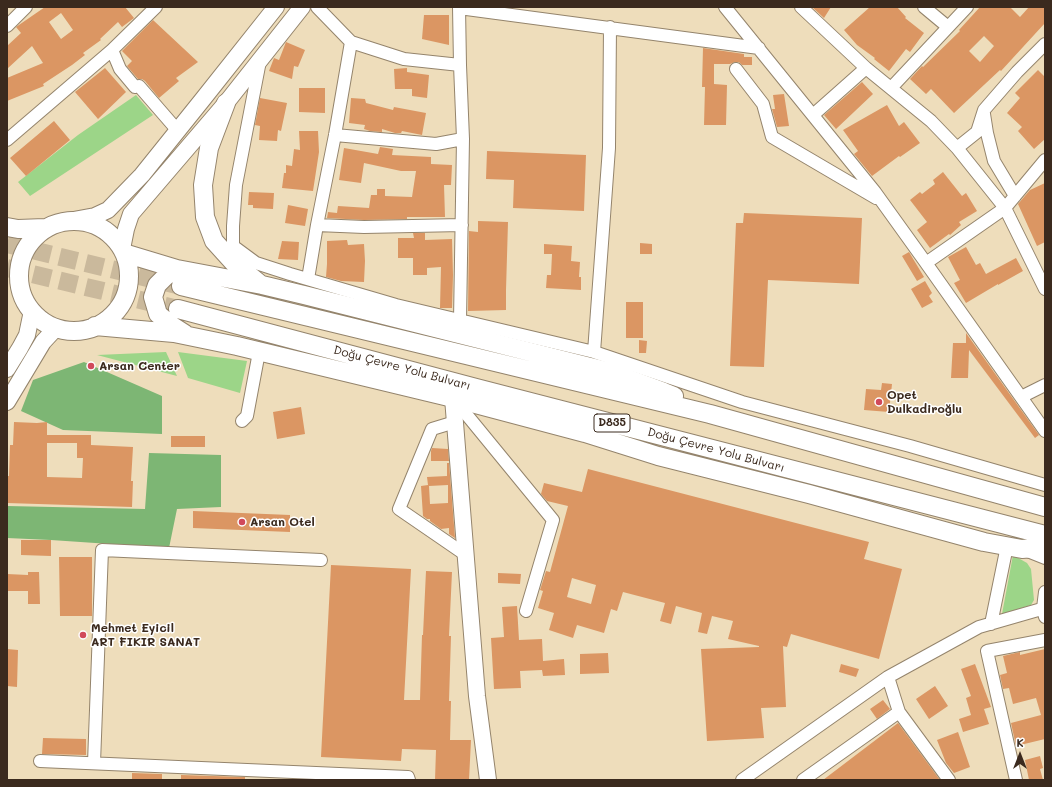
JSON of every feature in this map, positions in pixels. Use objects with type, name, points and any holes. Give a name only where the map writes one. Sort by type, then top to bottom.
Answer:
[{"type":"highway","points":[[226,103],[209,148],[203,185],[205,217],[214,241],[233,262],[262,286]]},
{"type":"highway","points":[[7,294],[28,305],[43,321],[56,328],[82,330],[95,326],[108,318],[119,308],[126,294],[129,279],[128,264],[123,251],[113,236],[100,227],[84,221],[56,223],[45,228],[33,239],[24,252],[19,268],[19,284],[28,305]]},
{"type":"highway","points":[[7,227],[18,229],[45,228]]},
{"type":"highway","points":[[123,251],[179,278],[710,414],[1045,507]]},
{"type":"highway","points":[[187,335],[171,325],[158,314],[153,297],[157,285],[166,276],[262,286],[610,372],[664,392],[710,414]]},
{"type":"highway","name":"Doğu Çevre Yolu Bulvarı","points":[[178,309],[476,388],[1045,535]]},
{"type":"highway","points":[[95,326],[187,335],[453,398],[585,433],[658,456],[809,494],[984,542],[1014,547],[1035,548],[1045,543]]},
{"type":"main road","points":[[68,221],[94,216],[108,210],[142,175],[275,7]]},
{"type":"main road","points":[[123,251],[126,229],[131,214],[226,103],[302,7]]},
{"type":"main road","points":[[7,369],[27,335],[28,305]]},
{"type":"main road","points":[[7,402],[43,342],[56,328]]},
{"type":"main road","points":[[453,398],[477,696],[488,780]]},
{"type":"street","points":[[7,26],[26,7]]},
{"type":"street","points":[[7,140],[112,50],[156,7]]},
{"type":"street","points":[[317,7],[351,42],[404,59],[460,65]]},
{"type":"street","points":[[460,320],[463,139],[459,7],[759,48]]},
{"type":"street","points":[[726,7],[881,201],[1045,431]]},
{"type":"street","points":[[801,7],[866,68],[932,121],[957,148],[1005,208],[1045,289]]},
{"type":"street","points":[[924,7],[948,27]]},
{"type":"street","points":[[891,88],[967,7]]},
{"type":"street","points":[[594,352],[609,148],[610,27]]},
{"type":"street","points":[[308,279],[351,42]]},
{"type":"street","points":[[957,148],[977,132],[984,110],[1017,72],[1045,44]]},
{"type":"street","points":[[112,50],[120,68],[130,81],[135,87],[139,86],[178,131]]},
{"type":"street","points":[[261,59],[236,185],[233,246],[256,262],[308,279],[396,305],[594,352],[742,402]]},
{"type":"street","points":[[813,115],[866,68]]},
{"type":"street","points":[[736,69],[763,104],[772,137],[881,201]]},
{"type":"street","points":[[984,110],[987,133],[994,161],[1015,196]]},
{"type":"street","points":[[335,135],[436,144],[463,139]]},
{"type":"street","points":[[926,263],[1005,208],[1045,160]]},
{"type":"street","points":[[317,225],[364,227],[462,226]]},
{"type":"street","points":[[242,421],[247,416],[259,352]]},
{"type":"street","points":[[610,372],[742,402],[910,446],[1045,485]]},
{"type":"street","points":[[1021,397],[1045,385]]},
{"type":"street","points":[[453,398],[553,520],[526,611]]},
{"type":"street","points":[[455,422],[432,429],[399,509],[466,555]]},
{"type":"street","points":[[991,624],[1014,547],[1045,558]]},
{"type":"street","points":[[94,763],[102,550],[321,560]]},
{"type":"street","points":[[742,780],[888,677],[980,628],[1044,611],[1045,592]]},
{"type":"street","points":[[1016,780],[987,651],[1045,640]]},
{"type":"street","points":[[888,677],[899,712],[949,780]]},
{"type":"street","points":[[803,780],[899,712]]},
{"type":"street","points":[[40,761],[408,777],[409,780]]},
{"type":"green space","points":[[136,95],[153,115],[30,196],[18,182],[78,135]]},
{"type":"green space","points":[[166,352],[177,376],[97,355]]},
{"type":"green space","points":[[178,352],[247,361],[240,393],[188,378]]},
{"type":"green space","points":[[84,362],[162,396],[162,434],[63,430],[21,411],[33,380]]},
{"type":"green space","points":[[149,453],[221,455],[221,507],[177,509],[169,548],[7,538],[7,506],[145,509]]},
{"type":"green space","points":[[1013,555],[1027,563],[1031,569],[1034,600],[1031,605],[1002,614]]},
{"type":"building","points":[[45,7],[125,7],[134,18],[122,27],[118,22],[100,39],[101,40],[83,53],[85,55],[43,84],[44,86],[7,101],[7,78],[43,63],[32,46],[7,69],[7,46],[21,33],[16,27]],"holes":[[[61,13],[73,30],[61,39],[49,22]]]},
{"type":"building","points":[[812,7],[831,7],[824,18]]},
{"type":"building","points":[[870,7],[897,7],[906,17],[905,18],[924,33],[910,52],[906,49],[889,71],[874,59],[875,58],[857,45],[844,30]]},
{"type":"building","points":[[980,7],[1010,7],[1020,17],[1029,7],[1045,7],[1045,23],[1001,71],[1000,70],[954,113],[931,89],[926,94],[910,79],[960,31],[959,30]],"holes":[[[984,36],[994,46],[980,62],[969,51]]]},
{"type":"building","points":[[424,15],[449,15],[449,45],[422,39]]},
{"type":"building","points":[[153,20],[198,62],[176,78],[179,81],[159,98],[145,81],[138,79],[127,66],[132,61],[122,51]]},
{"type":"building","points":[[286,42],[305,50],[298,67],[294,66],[292,79],[269,71],[274,58],[279,60]]},
{"type":"building","points":[[703,48],[744,54],[744,57],[752,57],[752,65],[742,65],[739,62],[730,64],[714,64],[714,84],[727,85],[726,125],[704,125],[705,87],[702,87]]},
{"type":"building","points":[[105,68],[126,92],[98,119],[75,92]]},
{"type":"building","points":[[407,68],[407,72],[429,75],[427,98],[412,96],[412,89],[395,89],[394,69]]},
{"type":"building","points":[[1038,70],[1045,77],[1045,139],[1034,149],[1018,131],[1022,127],[1007,113],[1020,98],[1015,93]]},
{"type":"building","points":[[862,82],[873,94],[836,129],[824,115]]},
{"type":"building","points":[[299,88],[325,88],[325,113],[299,112]]},
{"type":"building","points":[[784,94],[789,126],[777,127],[772,109],[775,109],[773,95]]},
{"type":"building","points":[[260,98],[287,103],[281,131],[278,130],[277,141],[259,140],[260,126],[255,125]]},
{"type":"building","points":[[351,98],[365,99],[366,103],[393,110],[394,107],[426,113],[422,135],[402,131],[401,133],[395,133],[382,129],[382,132],[370,131],[364,129],[365,125],[349,123]]},
{"type":"building","points":[[887,105],[899,126],[904,122],[920,143],[872,176],[854,154],[858,151],[843,130]]},
{"type":"building","points":[[54,121],[70,140],[26,176],[10,158]]},
{"type":"building","points":[[299,131],[318,131],[319,152],[313,191],[282,188],[284,173],[286,173],[286,165],[292,166],[294,149],[300,150]]},
{"type":"building","points":[[380,147],[393,149],[392,155],[431,157],[431,164],[452,165],[451,185],[444,185],[445,217],[407,217],[407,219],[364,220],[327,218],[328,212],[337,213],[338,206],[369,208],[371,195],[377,195],[377,189],[385,189],[385,196],[412,197],[416,171],[401,171],[364,163],[361,183],[339,180],[344,148],[378,154]]},
{"type":"building","points":[[487,151],[586,155],[584,211],[513,208],[514,180],[486,179]]},
{"type":"building","points":[[943,172],[962,196],[966,193],[977,211],[959,222],[961,225],[950,235],[949,234],[930,248],[917,230],[927,222],[910,200],[920,192],[922,194],[935,184],[933,180]]},
{"type":"building","points":[[1045,183],[1045,242],[1037,246],[1018,204],[1030,190]]},
{"type":"building","points":[[249,192],[274,193],[273,209],[253,208],[253,205],[248,205]]},
{"type":"building","points":[[288,205],[308,209],[305,226],[285,223]]},
{"type":"building","points":[[744,213],[862,218],[859,284],[768,280],[764,367],[730,366],[736,223],[743,223]]},
{"type":"building","points":[[478,221],[508,222],[506,310],[468,311],[469,231],[478,232]]},
{"type":"building","points":[[413,233],[425,233],[425,240],[452,239],[452,308],[440,308],[441,267],[427,268],[427,275],[413,275],[413,258],[398,258],[398,238],[414,238]]},
{"type":"building","points":[[347,240],[348,245],[364,244],[364,282],[341,281],[326,277],[327,241]]},
{"type":"building","points":[[282,241],[299,242],[298,260],[278,259]]},
{"type":"building","points":[[640,243],[652,244],[652,254],[640,254]]},
{"type":"building","points":[[544,244],[572,246],[571,261],[580,262],[579,277],[581,277],[581,290],[546,288],[547,275],[551,275],[552,254],[544,254]]},
{"type":"building","points":[[966,247],[976,265],[980,263],[986,274],[1016,258],[1023,271],[966,303],[954,283],[960,280],[948,257]]},
{"type":"building","points":[[909,252],[924,277],[917,281],[902,256]]},
{"type":"building","points":[[925,281],[932,293],[929,296],[933,302],[922,308],[911,289]]},
{"type":"building","points":[[626,302],[643,302],[643,338],[626,338]]},
{"type":"building","points":[[966,333],[1039,435],[1035,438],[969,350],[968,378],[951,378],[953,343],[966,343]]},
{"type":"building","points":[[639,340],[647,341],[646,353],[639,353]]},
{"type":"building","points":[[882,383],[892,384],[889,412],[864,410],[866,389],[881,390]]},
{"type":"building","points":[[301,407],[305,434],[277,439],[273,412]]},
{"type":"building","points":[[14,422],[47,422],[47,435],[91,435],[91,445],[133,447],[131,481],[133,481],[132,507],[7,503],[7,476],[9,476],[10,445],[13,445]],"holes":[[[47,443],[77,443],[77,458],[83,458],[82,478],[47,477]]]},
{"type":"building","points":[[171,436],[205,436],[205,447],[171,447]]},
{"type":"building","points":[[432,448],[448,449],[449,461],[431,461]]},
{"type":"building","points":[[447,463],[449,463],[455,538],[449,534],[449,528],[441,529],[430,521],[430,519],[423,516],[421,486],[428,485],[427,477],[447,476]],"holes":[[[448,485],[448,503],[430,504],[429,486]]]},
{"type":"building","points":[[588,469],[869,542],[864,559],[902,569],[879,659],[791,634],[787,647],[783,646],[786,707],[761,708],[764,738],[707,741],[701,649],[759,647],[728,639],[733,621],[712,616],[707,634],[698,632],[702,613],[676,606],[671,624],[660,621],[665,603],[623,592],[617,611],[611,609],[604,633],[577,625],[573,638],[549,630],[554,613],[538,608],[543,591],[540,590],[546,571],[550,572],[568,506],[547,501],[541,494],[544,483],[582,492]],"holes":[[[572,578],[596,585],[591,604],[567,597]]]},
{"type":"building","name":"Arsan Otel","points":[[193,511],[290,515],[290,532],[193,528]]},
{"type":"building","points":[[21,540],[51,540],[51,556],[21,555]]},
{"type":"building","points":[[59,557],[92,557],[92,616],[60,616]]},
{"type":"building","points":[[331,565],[411,569],[404,700],[420,700],[426,571],[452,572],[449,636],[451,636],[449,701],[451,701],[450,740],[471,740],[469,780],[435,780],[436,750],[402,749],[401,761],[321,757]]},
{"type":"building","points":[[28,572],[39,572],[40,604],[28,604],[28,591],[7,591],[7,574],[28,575]]},
{"type":"building","points":[[498,573],[521,574],[520,584],[498,583]]},
{"type":"building","points":[[517,606],[519,640],[542,639],[543,661],[564,659],[565,675],[543,676],[542,670],[520,671],[521,688],[494,689],[491,638],[504,637],[502,607]]},
{"type":"building","points":[[7,649],[18,650],[17,687],[7,686]]},
{"type":"building","points":[[1045,649],[1045,739],[1016,746],[1011,723],[1041,715],[1036,698],[1013,704],[1009,688],[1003,689],[1000,675],[1007,673],[1003,656],[1020,652],[1020,655]]},
{"type":"building","points":[[608,653],[609,673],[580,674],[580,654]]},
{"type":"building","points":[[841,664],[859,669],[856,677],[839,672]]},
{"type":"building","points":[[975,664],[991,707],[984,709],[989,724],[963,732],[959,719],[971,715],[966,698],[971,696],[961,669]]},
{"type":"building","points":[[935,686],[948,706],[929,719],[916,699]]},
{"type":"building","points":[[883,700],[890,709],[877,719],[870,709]]},
{"type":"building","points":[[898,723],[940,780],[823,780]]},
{"type":"building","points":[[958,732],[970,767],[954,773],[946,763],[937,740]]},
{"type":"building","points":[[43,738],[86,739],[86,755],[42,754]]},
{"type":"building","points":[[1040,756],[1043,768],[1040,769],[1043,780],[1029,780],[1025,760]]},
{"type":"building","points":[[132,773],[162,774],[162,780],[132,780]]},
{"type":"building","points":[[181,775],[245,777],[245,780],[181,780]]},
{"type":"tunnel","points":[[7,244],[181,286]]},
{"type":"tunnel","points":[[7,268],[178,309]]},
{"type":"place","name":"Arsan Center","points":[[91,366]]},
{"type":"place","name":"Opet Dulkadiroğlu","points":[[879,402]]},
{"type":"place","name":"Arsan Otel","points":[[242,522]]},
{"type":"place","name":"Mehmet Eyicil ART FIKIR SANAT","points":[[83,635]]}]
